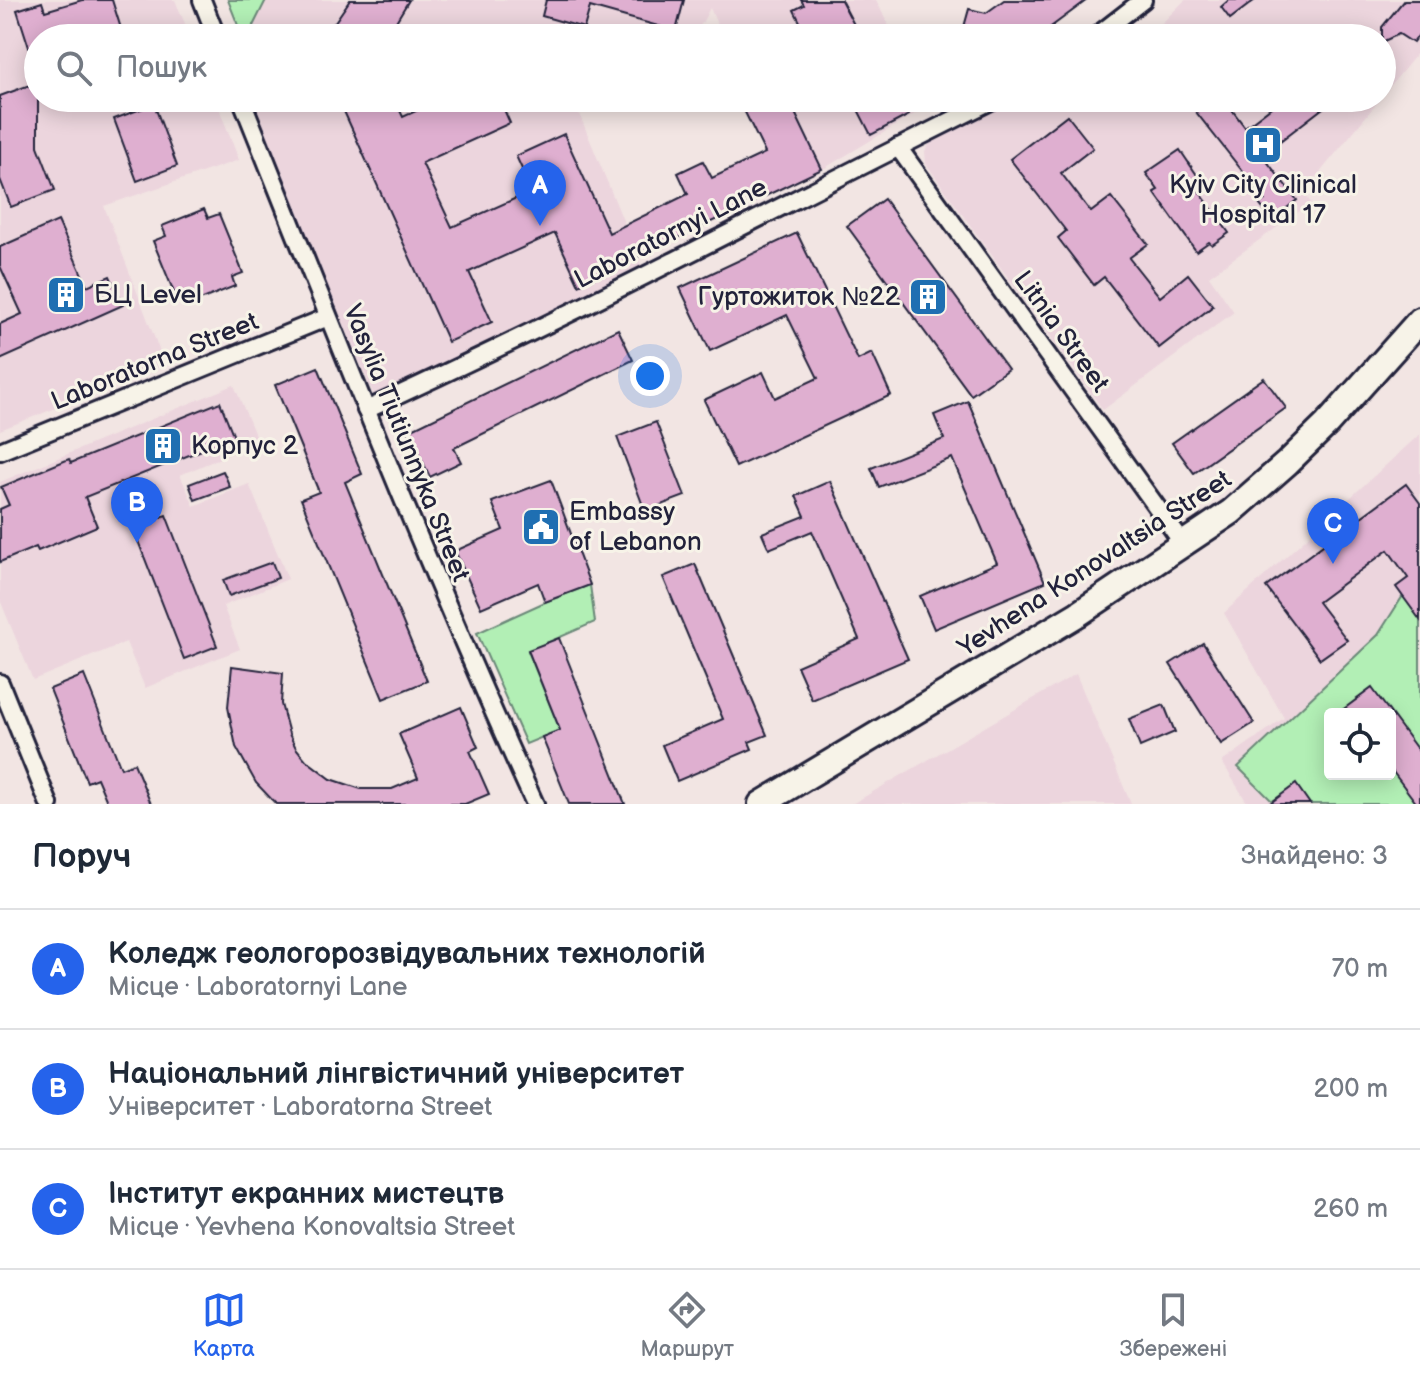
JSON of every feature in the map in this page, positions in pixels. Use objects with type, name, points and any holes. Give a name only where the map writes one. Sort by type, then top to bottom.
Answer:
[{"type":"main road","name":"Yevhena Konovaltsia Street","points":[[761,804],[968,681],[1231,512],[1327,424],[1420,320]]},
{"type":"street","points":[[202,0],[211,24]]},
{"type":"street","points":[[1112,24],[1143,0]]},
{"type":"street","name":"Vasylia Tiutiunnyka Street","points":[[247,112],[476,674],[535,804]]},
{"type":"street","name":"Laboratornyi Lane","points":[[366,410],[621,288],[969,112]]},
{"type":"street","name":"Litnia Street","points":[[898,147],[1184,545]]},
{"type":"street","name":"Laboratorna Street","points":[[0,451],[328,317]]},
{"type":"street","points":[[0,683],[49,804]]},
{"type":"shaded area","points":[[0,0],[175,0],[185,24],[24,24],[24,112],[220,112],[239,160],[104,206],[165,365],[0,430]]},
{"type":"shaded area","points":[[264,0],[876,0],[888,24],[717,24],[710,8],[701,24],[251,24]]},
{"type":"shaded area","name":"Kyiv City Clinical Hospital 17","points":[[1185,0],[1420,0],[1420,50],[1396,79],[1396,24],[1161,24]]},
{"type":"shaded area","points":[[254,112],[578,112],[643,269],[374,396]]},
{"type":"shaded area","points":[[795,112],[918,112],[823,169]]},
{"type":"shaded area","points":[[984,112],[1370,112],[1304,192],[1311,203],[1209,276],[1234,312],[1103,410],[926,164],[925,151],[934,137]]},
{"type":"shaded area","points":[[234,385],[258,442],[180,475],[194,506],[249,484],[288,579],[223,606],[240,649],[145,688],[126,642],[33,680],[0,600],[0,482]]},
{"type":"shaded area","points":[[1420,434],[1420,804],[1248,804],[1222,762],[1284,718],[1224,613]]},
{"type":"shaded area","points":[[1076,674],[1131,804],[852,804]]},
{"type":"green space","points":[[228,0],[266,0],[254,24],[237,24]]},
{"type":"green space","points":[[1420,569],[1420,804],[1275,804],[1238,767],[1378,635]]},
{"type":"green space","points":[[590,585],[595,622],[528,651],[560,730],[526,744],[477,633]]},
{"type":"building","points":[[82,0],[112,0],[120,24],[24,24],[24,32],[17,10],[42,2],[45,11]]},
{"type":"building","points":[[350,0],[409,0],[394,24],[334,24]]},
{"type":"building","points":[[546,0],[684,0],[678,24],[651,24],[590,7],[585,24],[570,24],[542,16]]},
{"type":"building","points":[[801,0],[841,0],[854,24],[801,24],[794,10],[804,5]]},
{"type":"building","points":[[1004,0],[1087,0],[1055,24],[965,24],[969,9],[986,13]]},
{"type":"building","points":[[1229,0],[1255,0],[1230,19],[1221,7]]},
{"type":"building","points":[[1404,0],[1420,0],[1420,33],[1413,43],[1399,34],[1396,35],[1396,24],[1384,24]]},
{"type":"building","points":[[24,87],[24,112],[38,112],[38,146],[55,190],[11,207],[0,179],[0,96]]},
{"type":"building","points":[[133,112],[157,112],[177,166],[137,181],[114,119]]},
{"type":"building","points":[[344,112],[401,112],[403,117],[414,112],[505,112],[510,123],[422,163],[452,227],[532,191],[516,156],[564,134],[609,233],[688,194],[678,173],[703,161],[712,178],[765,153],[745,112],[795,112],[822,169],[579,285],[555,233],[469,272],[492,322],[448,342]]},
{"type":"building","points":[[859,112],[907,112],[909,115],[871,135]]},
{"type":"building","points":[[1196,112],[1234,112],[1245,127],[1265,112],[1318,112],[1262,155],[1297,200],[1272,220],[1259,204],[1265,200]]},
{"type":"building","points":[[1067,115],[1093,148],[1061,173],[1091,212],[1111,197],[1148,244],[1129,258],[1160,297],[1188,274],[1213,306],[1159,348],[1104,277],[1094,285],[1058,238],[1066,231],[1010,159]]},
{"type":"building","points":[[1180,150],[1203,184],[1197,188],[1229,233],[1196,251],[1154,192],[1158,190],[1146,173]]},
{"type":"building","name":"Гуртожиток №22","points":[[884,199],[1008,369],[971,395],[847,226]]},
{"type":"building","points":[[204,209],[208,218],[219,214],[243,273],[232,277],[235,286],[193,303],[190,295],[177,300],[153,241],[166,236],[162,226]]},
{"type":"building","name":"БЦ Level","points":[[58,221],[87,286],[110,276],[123,305],[0,360],[0,324],[22,314],[0,266],[0,247]]},
{"type":"building","points":[[797,233],[858,360],[872,353],[891,395],[736,467],[704,400],[763,372],[775,398],[818,378],[787,315],[710,351],[680,288]]},
{"type":"building","points":[[618,329],[633,360],[454,448],[461,462],[430,477],[408,431]]},
{"type":"building","points":[[318,367],[362,474],[345,482],[427,681],[383,699],[301,499],[319,492],[275,385]]},
{"type":"building","points":[[1264,378],[1286,408],[1194,473],[1172,443]]},
{"type":"building","points":[[968,401],[1045,582],[934,629],[920,596],[997,563],[952,458],[879,487],[871,468],[944,439],[934,415]]},
{"type":"building","points":[[220,402],[234,437],[85,497],[97,526],[38,551],[36,547],[0,562],[0,509],[9,505],[1,487],[69,459],[71,463]]},
{"type":"building","points":[[656,422],[685,496],[645,511],[617,437]]},
{"type":"building","points":[[223,471],[230,487],[195,500],[189,484]]},
{"type":"building","points":[[551,480],[590,585],[545,602],[538,583],[481,608],[455,551],[503,530],[492,502]]},
{"type":"building","points":[[830,481],[908,659],[812,700],[797,666],[859,639],[812,531],[769,549],[762,533],[805,516],[796,496]]},
{"type":"building","points":[[1406,484],[1420,503],[1420,620],[1396,587],[1408,578],[1388,550],[1318,602],[1347,640],[1320,659],[1266,587]]},
{"type":"building","points":[[166,515],[217,646],[184,659],[133,528]]},
{"type":"building","points":[[272,562],[278,578],[229,596],[223,580]]},
{"type":"building","points":[[695,564],[767,735],[749,742],[752,749],[677,781],[662,745],[723,719],[663,577]]},
{"type":"building","points":[[559,638],[625,804],[569,804],[542,737],[560,730],[528,650]]},
{"type":"building","points":[[1203,643],[1254,723],[1221,744],[1170,664]]},
{"type":"building","points":[[232,666],[283,673],[281,704],[296,748],[331,779],[361,789],[392,789],[418,778],[399,734],[461,707],[478,747],[470,751],[489,794],[465,804],[276,804],[256,783],[236,747],[228,707]]},
{"type":"building","points":[[84,675],[121,768],[134,763],[151,804],[108,804],[97,778],[87,782],[50,689]]},
{"type":"building","points":[[1372,688],[1387,708],[1345,708]]},
{"type":"building","points":[[1164,705],[1175,732],[1140,747],[1129,719]]},
{"type":"building","points":[[1396,720],[1420,753],[1420,804],[1396,776]]},
{"type":"building","points":[[1296,784],[1310,804],[1269,804]]},
{"type":"place","name":"Kyiv City Clinical Hospital 17","points":[[1263,145]]},
{"type":"place","name":"Коледж геологорозвідувальних технологій","points":[[540,226]]},
{"type":"place","name":"БЦ Level","points":[[66,295]]},
{"type":"place","name":"Гуртожиток №22","points":[[928,297]]},
{"type":"place","name":"Корпус 2","points":[[163,446]]},
{"type":"place","name":"Embassy of Lebanon","points":[[541,527]]},
{"type":"place","name":"Національний лінгвістичний університет","points":[[137,543]]},
{"type":"place","name":"Інститут екранних мистецтв","points":[[1333,564]]}]
